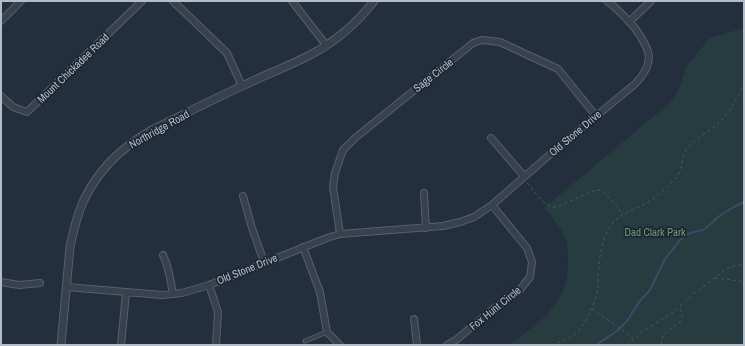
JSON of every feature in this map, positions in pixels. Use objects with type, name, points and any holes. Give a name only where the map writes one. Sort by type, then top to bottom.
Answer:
[{"type":"street","points":[[1,21],[21,1]]},
{"type":"street","name":"Mount Chickadee Road","points":[[1,96],[13,107],[27,112],[142,1]]},
{"type":"street","points":[[173,1],[227,53],[242,86]]},
{"type":"street","points":[[292,1],[326,45]]},
{"type":"street","name":"Northridge Road","points":[[61,345],[70,247],[73,232],[83,203],[104,169],[116,156],[138,138],[242,86],[312,54],[342,34],[355,23],[374,1]]},
{"type":"street","name":"Old Stone Drive","points":[[67,287],[162,295],[182,293],[209,285],[264,262],[340,234],[443,226],[460,222],[478,214],[492,205],[642,77],[648,63],[646,45],[617,8],[607,1]]},
{"type":"street","points":[[629,22],[651,1]]},
{"type":"street","name":"Sage Circle","points":[[340,234],[333,188],[335,173],[343,150],[355,138],[473,43],[482,40],[500,42],[558,69],[596,116]]},
{"type":"street","points":[[491,138],[523,177]]},
{"type":"street","points":[[424,193],[426,228]]},
{"type":"street","points":[[243,196],[264,262]]},
{"type":"street","name":"Fox Hunt Circle","points":[[447,345],[456,340],[493,309],[519,291],[530,277],[532,262],[527,248],[492,205]]},
{"type":"street","points":[[303,247],[320,292],[326,332],[340,345]]},
{"type":"street","points":[[162,256],[170,272],[173,294]]},
{"type":"street","points":[[1,282],[20,285],[40,283]]},
{"type":"street","points":[[209,285],[218,312],[216,345]]},
{"type":"street","points":[[121,345],[126,293]]},
{"type":"street","points":[[414,319],[417,345]]},
{"type":"lane","points":[[305,341],[326,332]]},
{"type":"path","points":[[552,345],[564,341],[574,335],[584,323],[592,309],[598,292],[600,256],[607,233],[613,223],[622,214],[650,201],[674,181],[681,172],[683,156],[687,149],[715,126],[730,110],[744,85]]},
{"type":"path","points":[[523,177],[545,204],[552,207],[557,207],[593,190],[601,190],[622,214]]},
{"type":"path","points":[[627,345],[643,331],[675,311],[693,294],[722,272],[730,267],[744,265]]},
{"type":"path","points":[[714,278],[744,282]]},
{"type":"path","points":[[660,345],[663,336],[682,320],[680,306]]},
{"type":"path","points":[[592,309],[633,339]]},
{"type":"green space","name":"Dad Clark Park","points":[[744,27],[744,345],[509,345],[550,311],[558,301],[567,278],[568,257],[566,241],[559,226],[544,208],[671,102],[680,87],[686,67],[710,38]]},
{"type":"waterway","points":[[596,345],[617,331],[627,321],[639,302],[650,290],[665,259],[680,240],[690,233],[703,230],[718,217],[744,202]]}]
